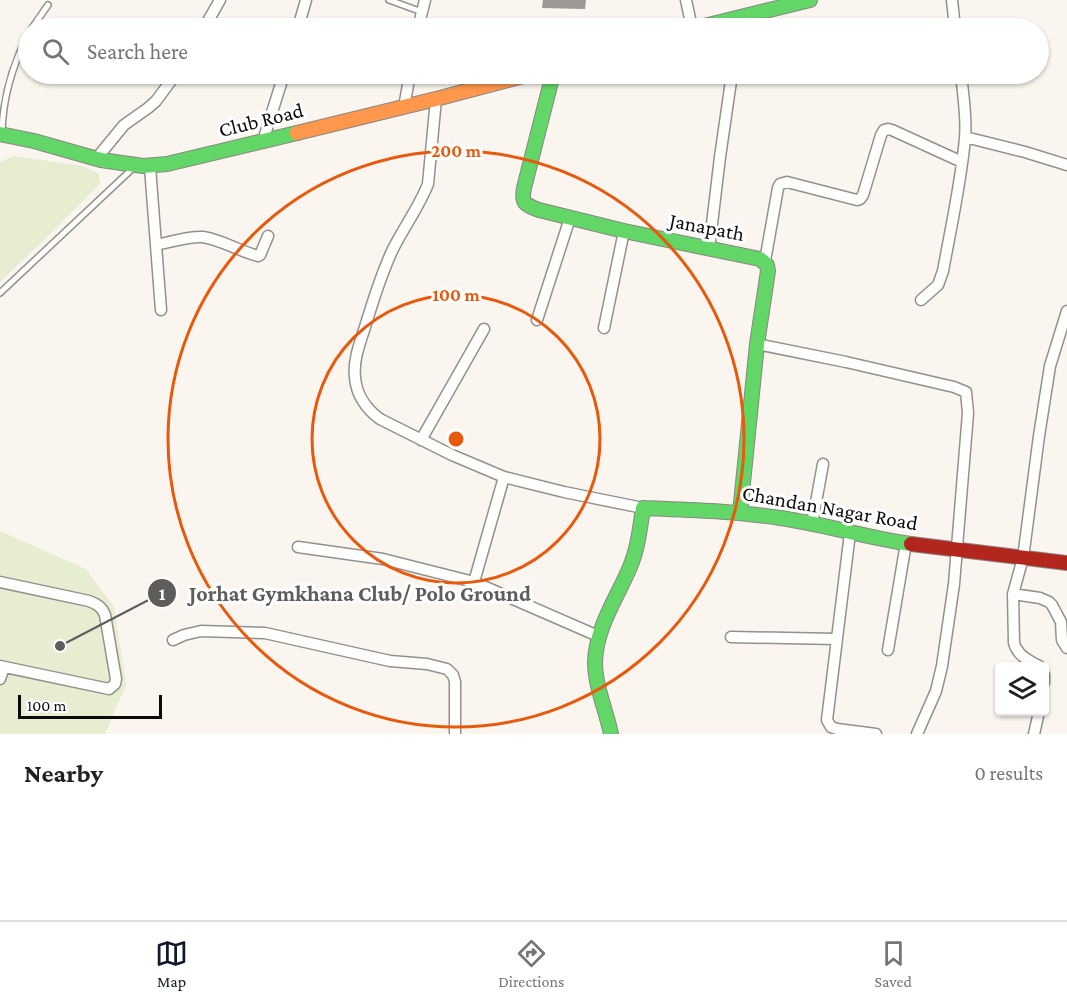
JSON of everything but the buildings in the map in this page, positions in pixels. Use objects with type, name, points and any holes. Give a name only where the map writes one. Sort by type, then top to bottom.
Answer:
[{"type":"street","points":[[210,18],[220,0]]},
{"type":"street","points":[[301,18],[306,0]]},
{"type":"street","points":[[420,18],[425,0]]},
{"type":"street","points":[[686,0],[691,18]]},
{"type":"street","points":[[748,18],[772,5],[810,0]]},
{"type":"street","points":[[952,0],[955,18]]},
{"type":"street","points":[[96,159],[124,125],[156,100],[168,84]]},
{"type":"street","points":[[263,141],[281,84]]},
{"type":"street","points":[[404,107],[408,84]]},
{"type":"street","name":"Club Road","points":[[1,134],[96,159],[150,167],[493,84]]},
{"type":"street","name":"Janapath","points":[[551,84],[522,197],[530,207],[624,231],[765,261],[768,264],[757,344],[740,513]]},
{"type":"street","points":[[709,249],[731,84]]},
{"type":"street","points":[[921,300],[934,290],[941,279],[965,137],[962,84]]},
{"type":"street","points":[[436,99],[428,184],[388,261],[371,309],[354,365],[358,391],[363,403],[380,419],[504,477],[643,508],[635,552],[598,636],[596,675],[611,734]]},
{"type":"street","points":[[765,261],[780,183],[788,182],[860,199],[884,130],[892,130],[962,162]]},
{"type":"street","points":[[965,137],[1067,165]]},
{"type":"street","points":[[150,167],[161,310]]},
{"type":"street","points":[[537,320],[570,218]]},
{"type":"street","points":[[604,328],[624,231]]},
{"type":"street","points":[[156,245],[204,237],[258,256],[268,236]]},
{"type":"street","points":[[1032,662],[1016,650],[1013,594],[1023,558],[1050,366],[1067,311]]},
{"type":"street","points":[[421,440],[484,329]]},
{"type":"street","points":[[757,344],[846,362],[954,387],[966,392],[968,413],[954,584],[939,679],[928,711],[916,734]]},
{"type":"street","points":[[812,524],[823,464]]},
{"type":"street","points":[[474,582],[504,477]]},
{"type":"street","name":"Chandan Nagar Road","points":[[643,508],[740,513],[782,518],[906,543],[1067,563]]},
{"type":"street","points":[[850,533],[827,720],[831,727],[837,729],[876,734]]},
{"type":"street","points":[[888,650],[906,543]]},
{"type":"street","points":[[298,547],[383,559],[474,582],[598,636]]},
{"type":"street","points":[[0,582],[98,604],[105,615],[116,679],[115,684],[109,689],[2,666],[0,679]]},
{"type":"street","points":[[1013,594],[1045,599],[1053,605],[1061,622],[1062,640],[1067,648]]},
{"type":"street","points":[[173,640],[184,634],[201,631],[265,633],[390,661],[427,664],[447,669],[453,675],[455,682],[455,734]]},
{"type":"street","points":[[731,637],[836,639]]},
{"type":"street","points":[[1034,734],[1038,716]]},
{"type":"lane","points":[[389,0],[422,12]]},
{"type":"lane","points":[[39,18],[48,5]]},
{"type":"lane","points":[[1,134],[7,88],[18,58]]},
{"type":"lane","points":[[0,293],[135,166]]},
{"type":"green space","points":[[14,156],[83,166],[99,174],[100,184],[0,282],[0,162]]},
{"type":"green space","points":[[0,531],[86,569],[114,607],[126,685],[105,734],[0,734]]},
{"type":"traffic: fast","points":[[737,18],[810,0]]},
{"type":"traffic: fast","points":[[550,84],[524,188],[523,197],[527,205],[624,231],[760,259],[767,265],[740,513]]},
{"type":"traffic: fast","points":[[0,134],[101,160],[143,166],[167,164],[297,133]]},
{"type":"traffic: fast","points":[[611,734],[597,680],[596,649],[603,625],[633,560],[643,508],[763,516],[911,544]]},
{"type":"traffic: slow","points":[[297,133],[493,84]]},
{"type":"traffic: jam","points":[[911,544],[1067,563]]},
{"type":"place","name":"Jorhat Gymkhana Club/ Polo Ground","points":[[60,646]]}]
